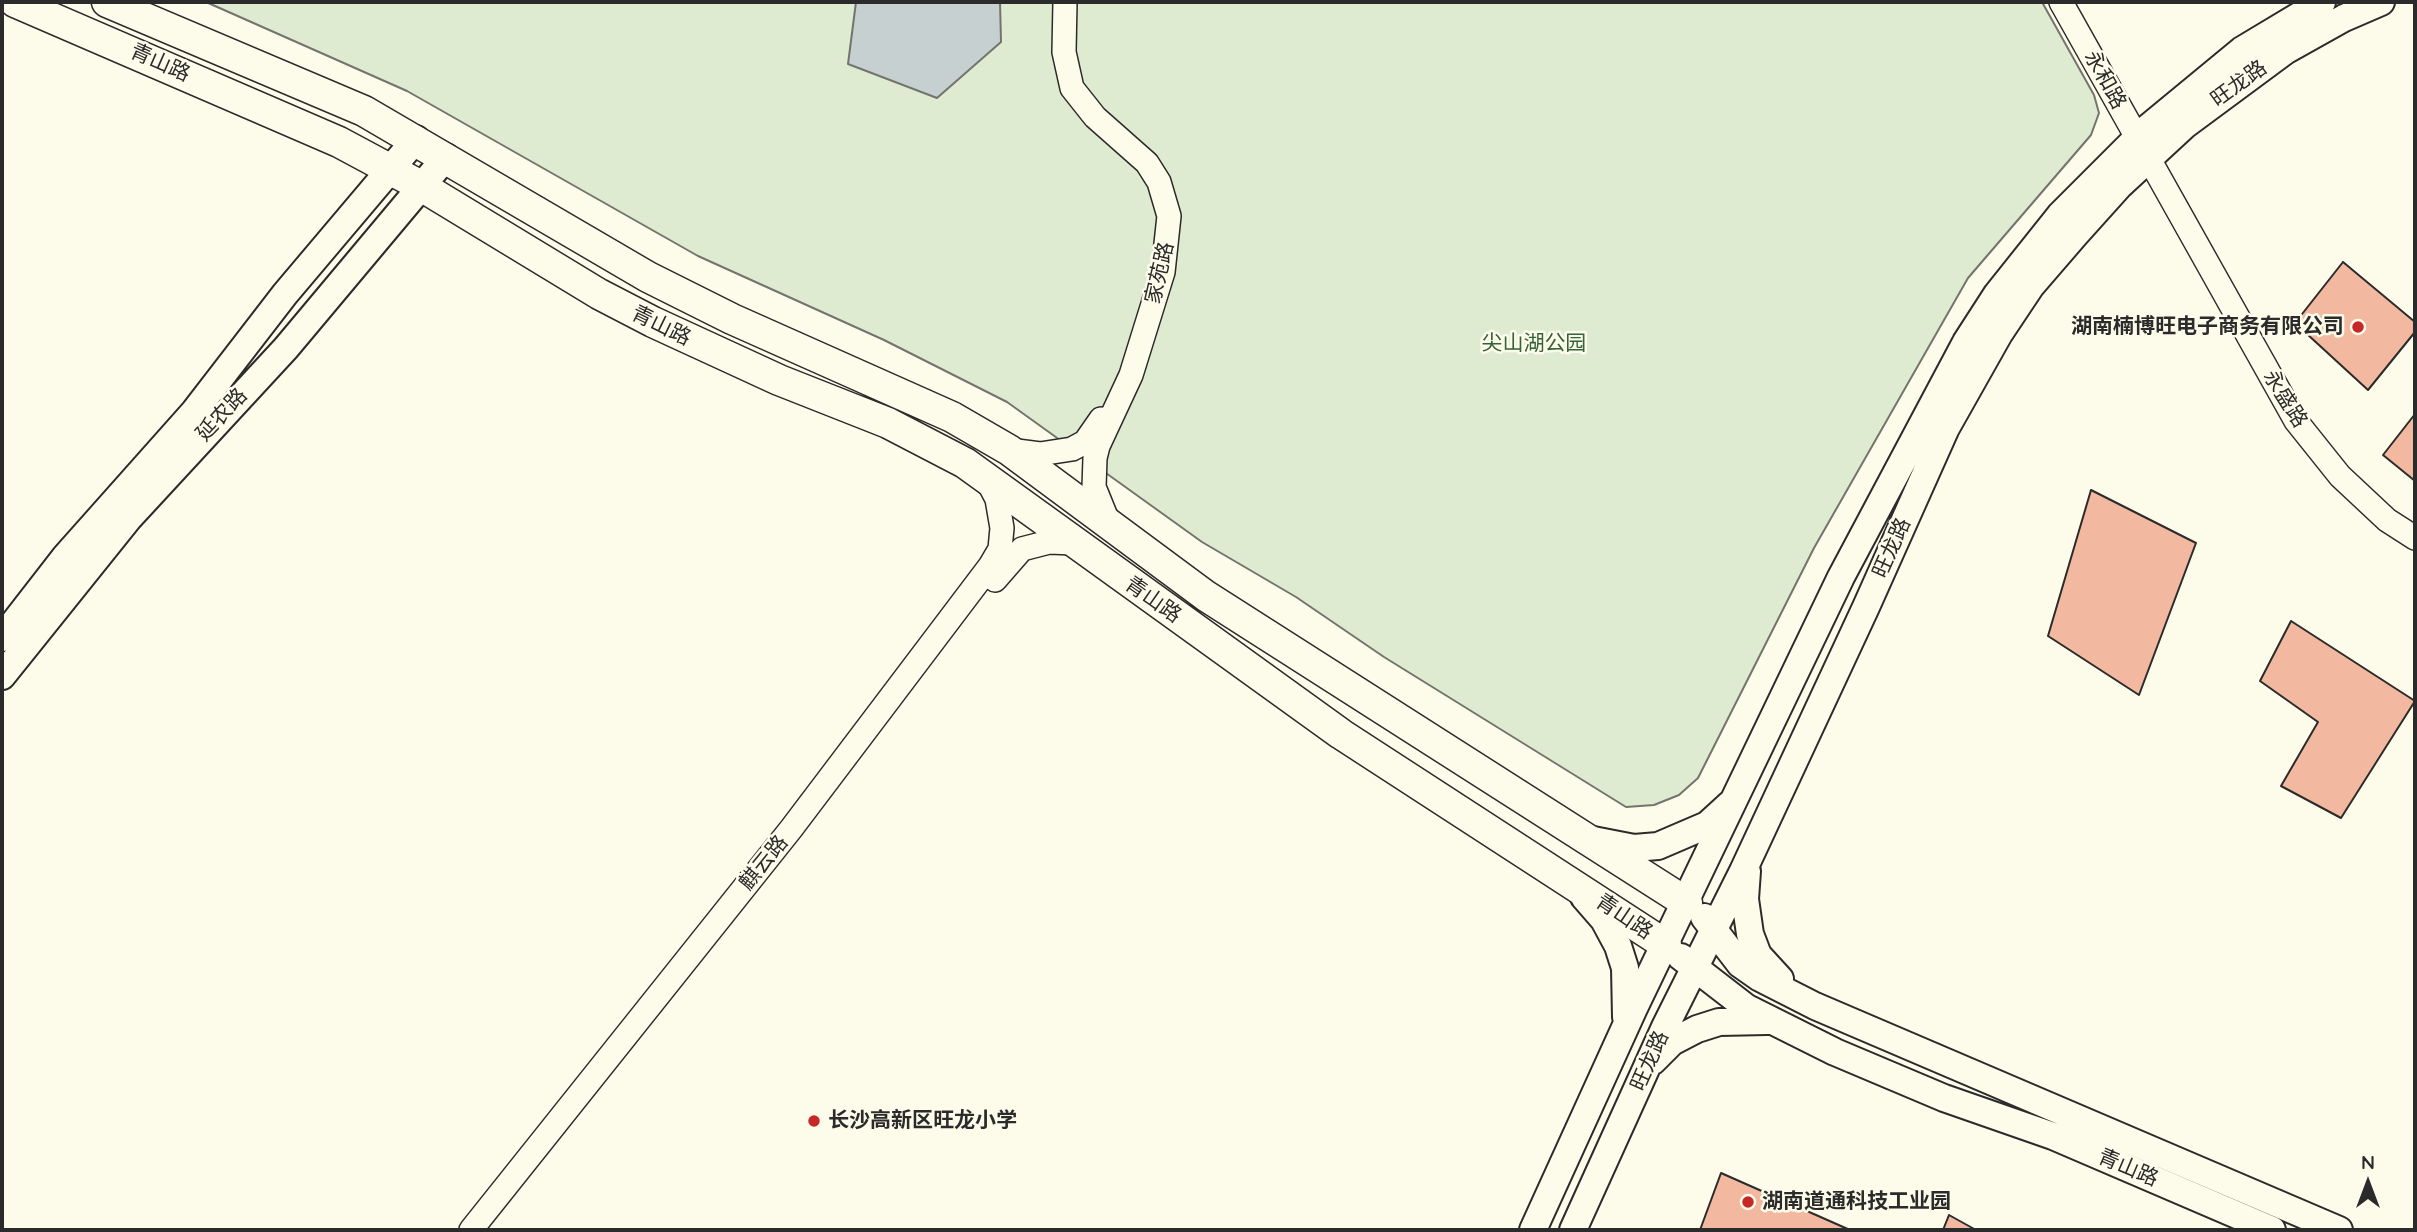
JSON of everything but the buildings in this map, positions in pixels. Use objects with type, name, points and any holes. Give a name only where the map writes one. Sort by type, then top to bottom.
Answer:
[{"type":"main road","name":"青山路","points":[[15,2],[339,142],[421,186],[588,288],[653,322],[779,380],[888,423],[985,475],[1074,543],[1341,734],[1666,945],[1728,996],[1835,1052],[1944,1098],[2053,1136],[2272,1230]]},
{"type":"main road","name":"青山路","points":[[107,2],[364,111],[648,276],[732,319],[941,412],[1009,450],[1206,596],[1687,902],[1714,928],[1740,964],[1760,978],[1815,1006],[2339,1230]]},
{"type":"main road","name":"旺龙路","points":[[1533,1230],[1616,1049],[1841,577],[1966,342],[1997,294],[2060,215],[2147,144],[2242,51],[2322,2]]},
{"type":"main road","name":"旺龙路","points":[[1573,1230],[1641,1080],[1749,858],[1941,439],[1972,378],[2031,286],[2110,196],[2147,144],[2285,51],[2344,18],[2381,2]]},
{"type":"main road","name":"延农路","points":[[2,638],[65,557],[202,402],[285,294],[416,139]]},
{"type":"main road","name":"延农路","points":[[2,676],[128,519],[286,348],[446,157]]},
{"type":"main road","points":[[1583,837],[1634,848],[1658,846],[1707,825],[1724,812],[1740,792]]},
{"type":"main road","points":[[1749,858],[1745,900],[1750,934],[1758,955],[1785,985],[1815,1006]]},
{"type":"main road","points":[[1562,876],[1604,920],[1618,946],[1628,995],[1626,1020],[1616,1049]]},
{"type":"main road","points":[[1641,1080],[1656,1057],[1672,1042],[1697,1029],[1719,1021],[1742,1019],[1780,1024]]},
{"type":"street","name":"家苑路","points":[[1009,450],[1040,454],[1072,449],[1085,442],[1095,430],[1124,373],[1159,242],[1159,218],[1153,195],[1138,169],[1073,110],[1062,91],[1054,54],[1055,2]]},
{"type":"street","name":"家苑路","points":[[1065,2],[1064,52],[1072,88],[1095,117],[1147,163],[1159,182],[1169,216],[1163,272],[1131,375],[1095,458],[1094,487],[1110,526]]},
{"type":"street","name":"永和路","points":[[2061,2],[2147,144]]},
{"type":"street","name":"永和路","points":[[2073,2],[2147,144]]},
{"type":"street","name":"永盛路","points":[[2147,144],[2305,414],[2347,468],[2393,512],[2415,526]]},
{"type":"street","name":"永盛路","points":[[2147,144],[2296,421],[2340,476],[2387,520],[2415,538]]},
{"type":"street","name":"麒云路","points":[[471,1230],[792,830],[990,566],[1000,549],[1002,528],[997,499],[985,475]]},
{"type":"street","name":"麒云路","points":[[486,1230],[796,840],[1011,558],[1035,544],[1074,543]]},
{"type":"green space","name":"尖山湖公园","points":[[206,2],[2042,2],[2094,95],[2099,113],[2091,135],[1968,278],[1814,548],[1698,778],[1679,795],[1654,805],[1626,807],[1384,657],[1296,597],[1202,542],[1007,402],[884,340],[698,256],[407,91]]},
{"type":"shaded area","points":[[856,2],[1000,2],[1001,42],[937,98],[848,64]]},
{"type":"place","name":"湖南楠博旺电子商务有限公司","points":[[2358,327]]},
{"type":"place","name":"长沙高新区旺龙小学","points":[[814,1121]]},
{"type":"place","name":"湖南道通科技工业园","points":[[1748,1202]]}]
